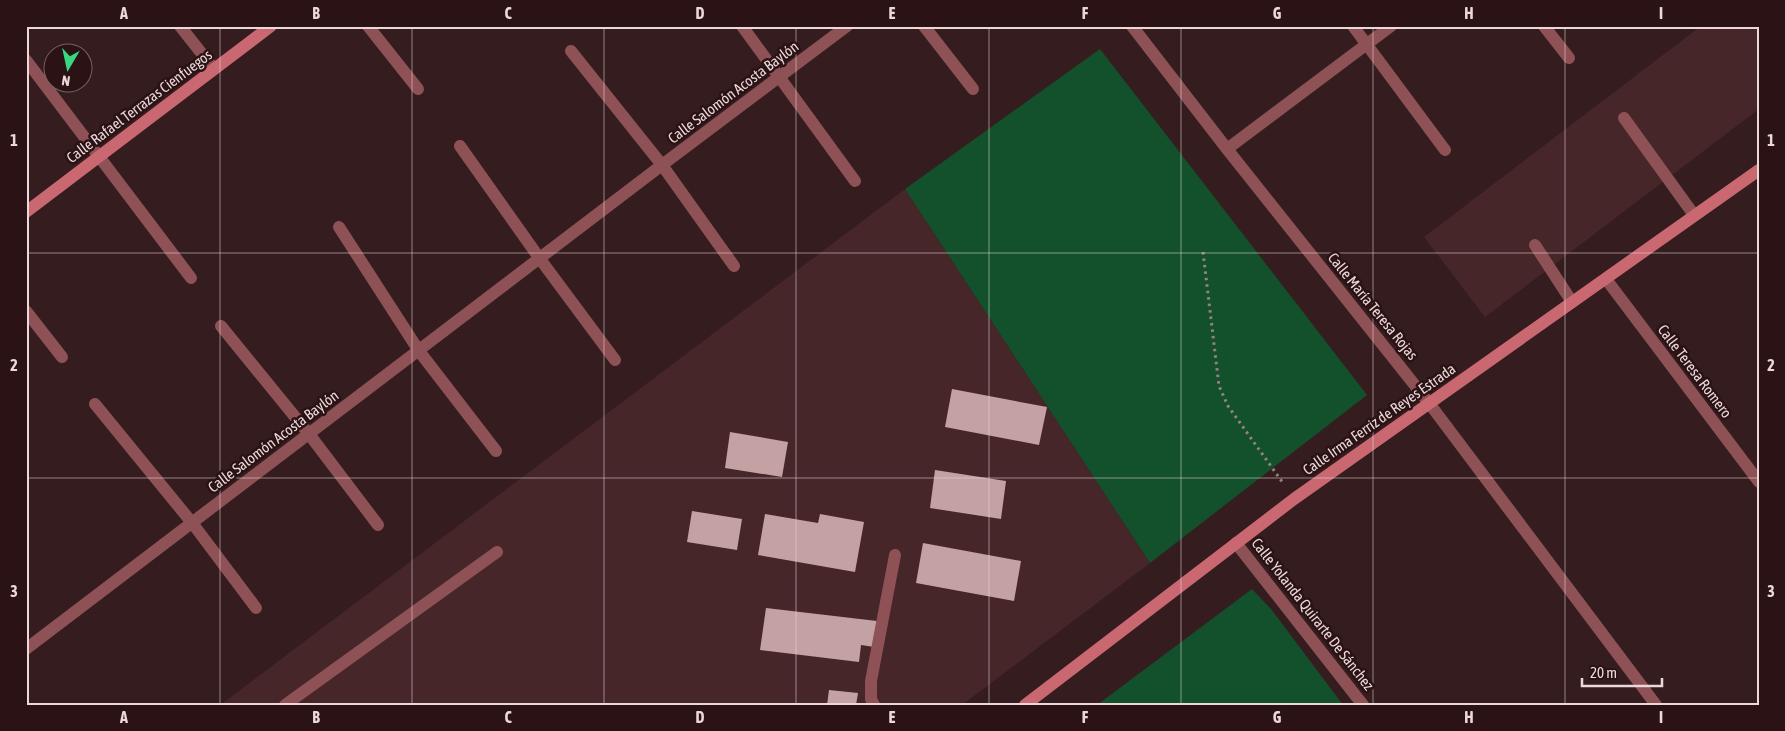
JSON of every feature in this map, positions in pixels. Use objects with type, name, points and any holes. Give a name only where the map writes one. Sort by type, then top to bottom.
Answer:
[{"type":"street","points":[[180,26],[214,69]]},
{"type":"street","name":"Calle Rafael Terrazas Cienfuegos","points":[[26,212],[271,26]]},
{"type":"street","points":[[368,26],[418,89]]},
{"type":"street","points":[[742,26],[855,181]]},
{"type":"street","name":"Calle Salomón Acosta Baylón","points":[[26,649],[540,259],[662,164],[847,26]]},
{"type":"street","points":[[924,26],[973,88]]},
{"type":"street","name":"Calle María Teresa Rojas","points":[[1132,26],[1227,150],[1429,403],[1656,705]]},
{"type":"street","points":[[1353,26],[1445,150]]},
{"type":"street","points":[[1227,150],[1391,26]]},
{"type":"street","points":[[1544,26],[1570,58]]},
{"type":"street","name":"Calle Salomón Acosta Baylón","points":[[571,51],[662,164]]},
{"type":"street","points":[[26,60],[191,278]]},
{"type":"street","points":[[1624,118],[1694,215]]},
{"type":"street","points":[[460,146],[615,360]]},
{"type":"street","points":[[662,164],[734,266]]},
{"type":"street","name":"Calle Irma Ferriz de Reyes Estrada","points":[[1025,705],[1294,499],[1759,170]]},
{"type":"street","points":[[339,227],[419,351],[496,450]]},
{"type":"street","points":[[1534,245],[1572,302]]},
{"type":"street","name":"Calle Teresa Romero","points":[[1606,280],[1759,482]]},
{"type":"street","points":[[26,311],[62,357]]},
{"type":"street","points":[[221,326],[378,525]]},
{"type":"street","points":[[96,404],[256,608]]},
{"type":"street","name":"Calle Yolanda Quirarte De Sánchez","points":[[1236,543],[1363,705]]},
{"type":"street","points":[[285,705],[497,552]]},
{"type":"street","points":[[874,705],[871,699],[871,681],[895,555]]},
{"type":"path","points":[[1203,252],[1219,386],[1228,406],[1294,499]]},
{"type":"shaded area","points":[[1701,26],[1759,26],[1759,109],[1485,317],[1424,237]]},
{"type":"shaded area","points":[[905,189],[1150,563],[962,705],[220,705]]},
{"type":"green space","points":[[1100,49],[1367,395],[1150,563],[905,189]]},
{"type":"green space","points":[[1252,589],[1271,609],[1343,705],[1097,705]]},
{"type":"building","points":[[952,389],[1047,407],[1039,445],[945,427]]},
{"type":"building","points":[[730,432],[788,442],[782,477],[725,468]]},
{"type":"building","points":[[935,470],[1006,481],[1001,519],[930,508]]},
{"type":"building","points":[[692,511],[742,519],[737,550],[687,542]]},
{"type":"building","points":[[765,514],[818,523],[820,514],[864,522],[855,572],[758,555]]},
{"type":"building","points":[[923,543],[1021,561],[1014,601],[916,583]]},
{"type":"building","points":[[766,608],[877,621],[874,647],[861,645],[859,662],[760,650]]},
{"type":"building","points":[[829,690],[858,693],[856,705],[827,705]]}]
